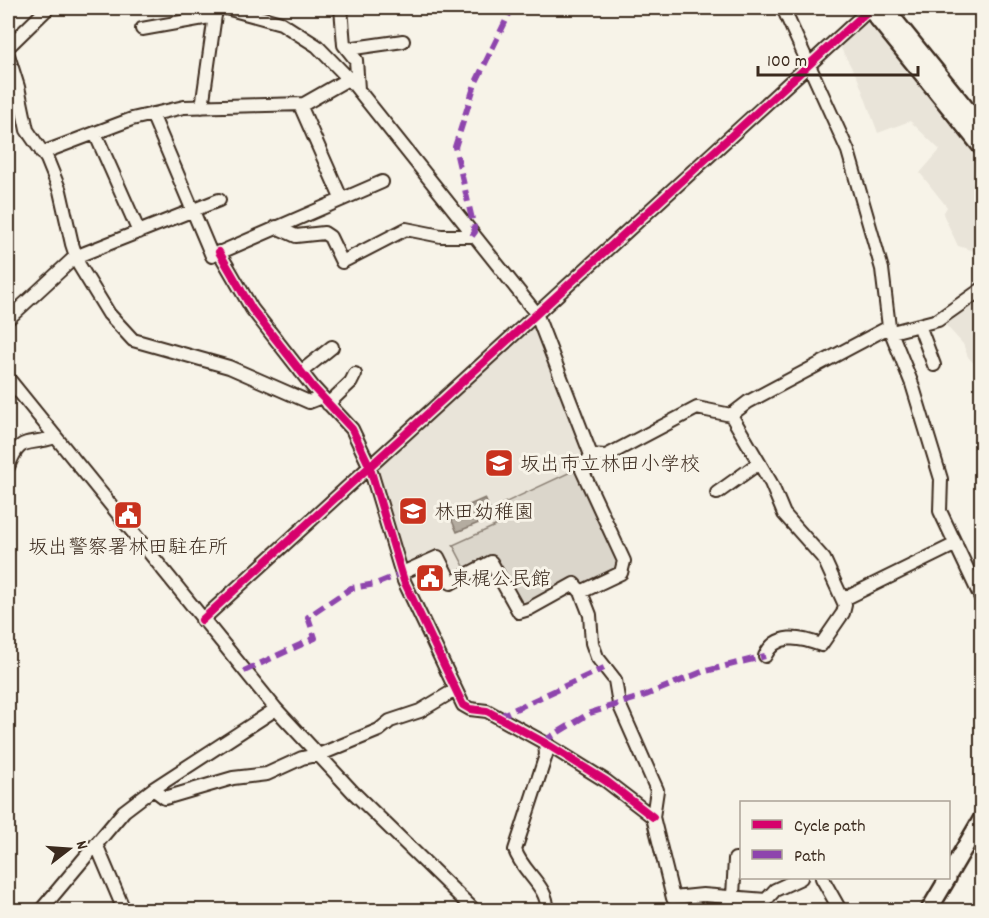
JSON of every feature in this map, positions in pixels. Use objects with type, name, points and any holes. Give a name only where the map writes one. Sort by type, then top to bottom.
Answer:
[{"type":"main road","points":[[874,8],[981,128]]},
{"type":"main road","points":[[874,8],[981,148]]},
{"type":"main road","points":[[950,873],[981,818]]},
{"type":"main road","points":[[929,910],[947,879]]},
{"type":"street","points":[[8,47],[48,8]]},
{"type":"street","points":[[226,8],[281,23],[317,46],[358,90],[472,236],[536,313],[591,455]]},
{"type":"street","points":[[341,8],[344,45],[356,60],[358,90]]},
{"type":"street","points":[[783,8],[848,151],[882,269],[891,329],[912,384],[941,479],[940,511],[981,600]]},
{"type":"street","points":[[202,620],[369,465],[874,8]]},
{"type":"street","points":[[142,29],[215,12],[202,107]]},
{"type":"street","points":[[347,49],[403,40]]},
{"type":"street","points":[[8,55],[18,87],[27,130],[42,153],[60,191],[76,257],[102,305],[133,340],[229,368],[309,402],[325,400],[351,382],[355,374]]},
{"type":"street","points":[[42,153],[152,114],[184,107],[300,105],[348,79]]},
{"type":"street","points":[[300,105],[341,198]]},
{"type":"street","points":[[152,114],[212,256],[382,182]]},
{"type":"street","points":[[95,133],[139,232]]},
{"type":"street","points":[[8,319],[76,257],[219,200]]},
{"type":"street","points":[[276,227],[296,236],[324,233],[330,237],[342,262],[406,229],[441,236],[472,236]]},
{"type":"street","points":[[219,252],[252,309],[301,372],[352,429],[369,465],[402,573],[463,705],[470,709],[487,711],[545,743],[606,781],[653,817]]},
{"type":"street","points":[[731,415],[748,402],[891,329],[938,320],[981,289]]},
{"type":"street","points":[[919,325],[934,365]]},
{"type":"street","points":[[301,372],[333,347]]},
{"type":"street","points":[[8,378],[276,710],[353,792],[474,910]]},
{"type":"street","points":[[591,455],[606,456],[697,408],[731,415],[759,463],[784,514],[824,559],[844,599],[843,613],[821,645],[798,639],[778,640],[770,646],[765,656]]},
{"type":"street","points":[[8,467],[15,449],[22,444],[55,437]]},
{"type":"street","points":[[581,592],[621,573],[625,567],[582,470],[591,455]]},
{"type":"street","points":[[717,494],[759,463]]},
{"type":"street","points":[[844,599],[956,544]]},
{"type":"street","points":[[402,573],[438,557],[451,583],[491,562],[519,612],[529,609],[573,584],[581,592],[590,615],[592,643],[597,657],[615,680],[619,704],[657,790],[653,817],[673,898],[703,895],[766,900],[775,890],[799,879]]},
{"type":"street","points":[[153,789],[165,798],[233,778],[267,774],[420,711],[455,690]]},
{"type":"street","points":[[41,910],[124,811],[153,789],[276,710]]},
{"type":"street","points":[[545,743],[546,755],[514,850],[518,861],[540,887],[548,902],[547,910]]},
{"type":"street","points":[[96,844],[124,910]]},
{"type":"street","points":[[733,896],[735,859],[740,859]]},
{"type":"street","points":[[823,879],[840,910]]},
{"type":"shaded area","points":[[867,22],[981,163],[981,253],[958,246],[943,214],[947,207],[920,173],[940,150],[910,121],[878,133],[858,79],[839,45]]},
{"type":"shaded area","points":[[981,294],[981,371],[968,357],[963,344],[943,322]]},
{"type":"shaded area","name":"坂出市立林田小学校","points":[[535,322],[585,457],[518,603],[493,556],[454,577],[440,552],[408,566],[403,560],[376,477],[382,459]]},
{"type":"shaded area","points":[[577,469],[621,563],[619,571],[528,607],[518,603],[494,556],[466,570],[453,545],[506,521],[500,505]]},
{"type":"water","points":[[485,498],[493,517],[457,532],[449,514]]},
{"type":"marked path","points":[[472,236],[475,232],[455,147],[475,84],[512,8]]},
{"type":"marked path","points":[[244,671],[315,638],[308,617],[351,588],[376,584],[402,573]]},
{"type":"marked path","points":[[545,743],[547,739],[590,713],[646,695],[702,672],[765,656]]},
{"type":"marked path","points":[[498,717],[604,668]]},
{"type":"cycle path","points":[[202,620],[871,8]]},
{"type":"cycle path","points":[[219,252],[252,309],[313,387],[352,429],[369,465],[404,581],[463,705],[470,709],[487,711],[545,743],[606,781],[653,817]]},
{"type":"place","name":"坂出市立林田小学校","points":[[499,463]]},
{"type":"place","name":"林田幼稚園","points":[[413,511]]},
{"type":"place","name":"坂出警察署林田駐在所","points":[[128,515]]},
{"type":"place","name":"東梶公民館","points":[[430,578]]}]
